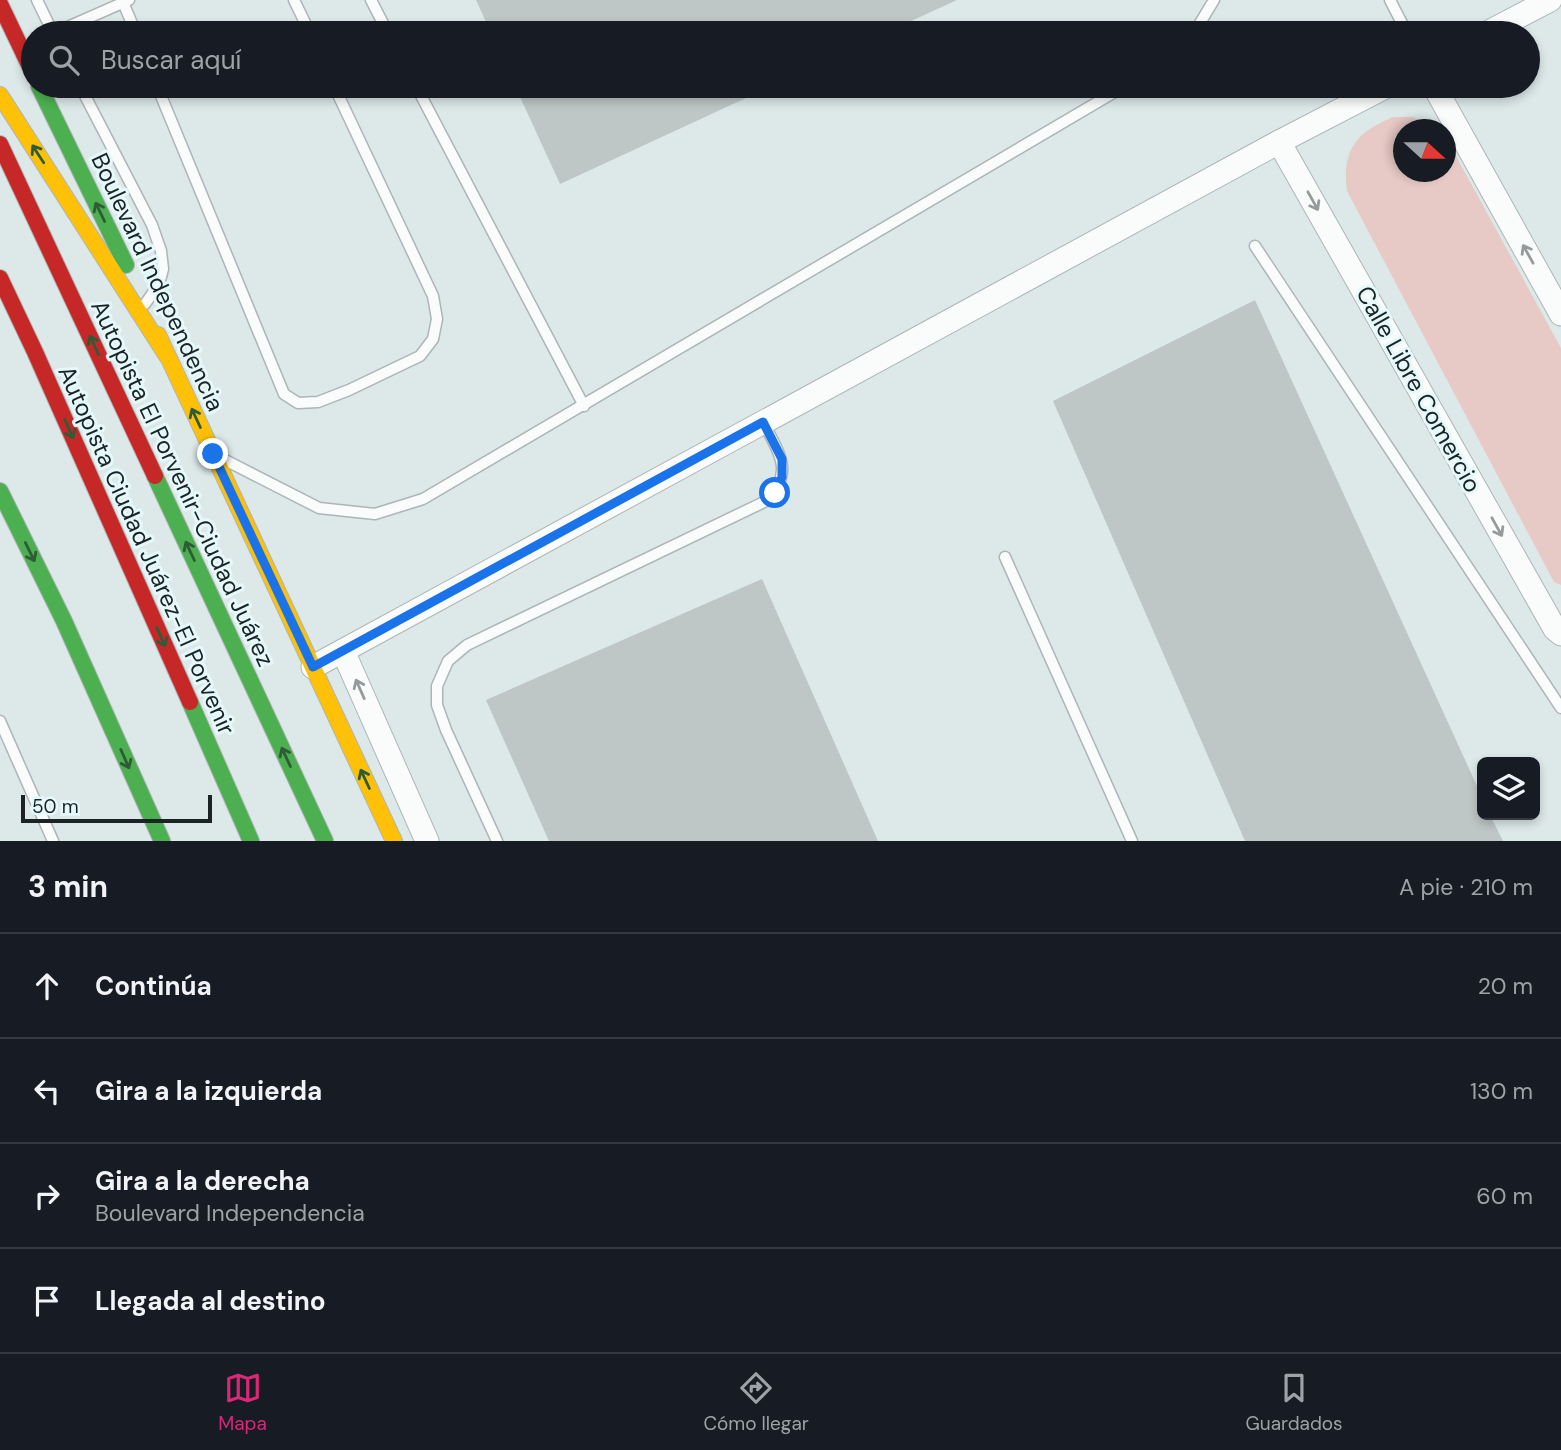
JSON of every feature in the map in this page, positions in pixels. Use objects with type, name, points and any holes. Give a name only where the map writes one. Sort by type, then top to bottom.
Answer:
[{"type":"main road","points":[[0,4],[21,48]]},
{"type":"main road","points":[[0,95],[167,356]]},
{"type":"main road","name":"Boulevard Independencia","points":[[45,98],[145,304],[394,841]]},
{"type":"main road","name":"Autopista El Porvenir-Ciudad Juárez","points":[[0,144],[325,841]]},
{"type":"main road","name":"Autopista Ciudad Juárez-El Porvenir","points":[[0,278],[251,841]]},
{"type":"main road","points":[[0,491],[64,621],[162,841]]},
{"type":"street","points":[[1510,21],[1550,0]]},
{"type":"street","points":[[313,667],[1364,98]]},
{"type":"street","points":[[1441,98],[1561,314]]},
{"type":"street","name":"Calle Libre Comercio","points":[[1279,142],[1555,629],[1561,634]]},
{"type":"street","points":[[343,651],[427,841]]},
{"type":"lane","points":[[37,0],[47,21]]},
{"type":"lane","points":[[294,0],[304,21]]},
{"type":"lane","points":[[371,0],[382,21]]},
{"type":"lane","points":[[1201,21],[1214,0]]},
{"type":"lane","points":[[1390,0],[1401,21]]},
{"type":"lane","points":[[80,21],[125,1],[132,21]]},
{"type":"lane","points":[[86,98],[152,225],[161,251],[163,269],[159,284],[145,304]]},
{"type":"lane","points":[[162,98],[284,394],[298,402],[318,402],[420,356],[433,339],[437,319],[433,296],[340,98]]},
{"type":"lane","points":[[422,98],[584,406]]},
{"type":"lane","points":[[213,454],[319,508],[375,514],[423,499],[1105,98]]},
{"type":"lane","points":[[1255,246],[1561,708]]},
{"type":"lane","points":[[497,841],[437,705],[437,686],[448,662],[467,645],[764,502],[775,493],[782,477],[782,459],[763,422]]},
{"type":"lane","points":[[1005,557],[1132,841]]},
{"type":"lane","points":[[0,722],[53,841]]},
{"type":"shaded area","points":[[1392,117],[1416,119],[1393,119],[1393,182],[1456,182],[1456,156],[1561,348],[1561,585],[1554,582],[1347,191],[1346,168],[1350,153],[1366,131]]},
{"type":"building","points":[[476,0],[957,0],[911,21],[486,21]]},
{"type":"building","points":[[521,98],[746,98],[560,184]]},
{"type":"building","points":[[1255,300],[1477,786],[1477,820],[1492,820],[1503,841],[1245,841],[1053,401]]},
{"type":"building","points":[[762,579],[878,841],[549,841],[486,700]]},
{"type":"traffic: fast","points":[[45,98],[126,265]]},
{"type":"traffic: fast","points":[[155,476],[325,841]]},
{"type":"traffic: fast","points":[[0,491],[64,621],[162,841]]},
{"type":"traffic: fast","points":[[190,702],[251,841]]},
{"type":"traffic: slow","points":[[0,95],[167,356]]},
{"type":"traffic: slow","points":[[158,335],[394,841]]},
{"type":"traffic: jam","points":[[0,4],[21,48]]},
{"type":"traffic: jam","points":[[0,144],[155,476]]},
{"type":"traffic: jam","points":[[0,278],[190,702]]},
{"type":"route","points":[[213,454],[313,667],[763,422],[782,459],[782,477],[775,493]]}]
